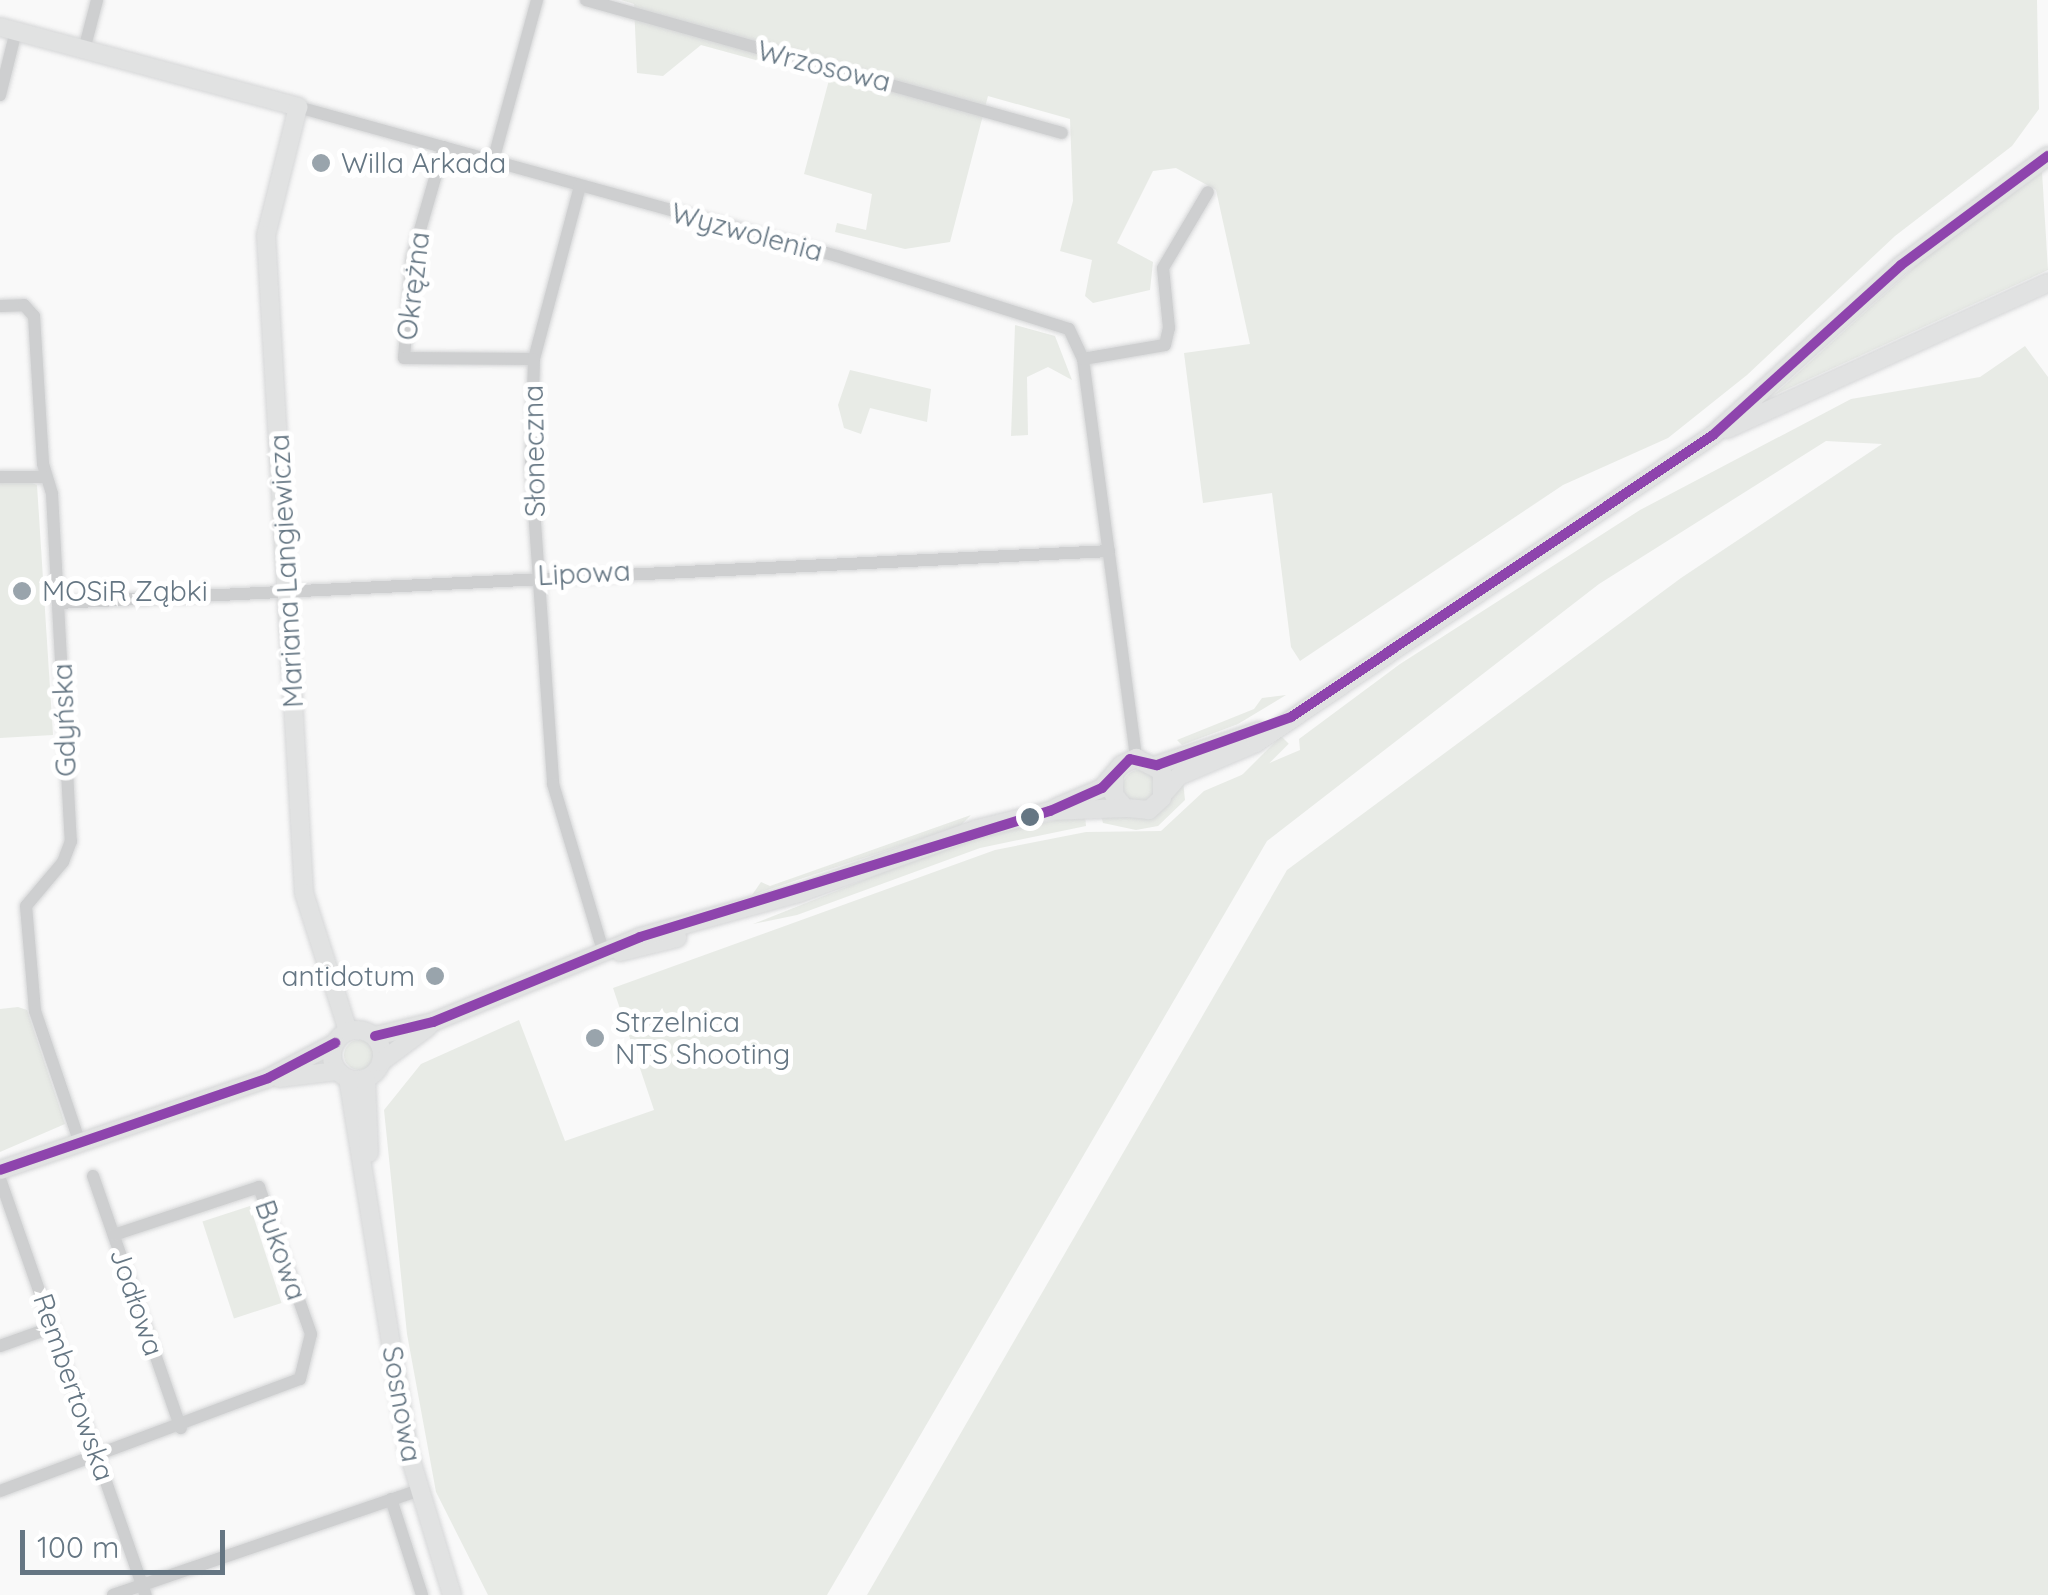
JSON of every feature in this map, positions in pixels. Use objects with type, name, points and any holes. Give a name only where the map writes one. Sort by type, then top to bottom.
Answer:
[{"type":"main road","name":"Wyzwolenia","points":[[8,29],[298,107]]},
{"type":"main road","name":"Mariana Langiewicza","points":[[298,107],[266,235],[304,893],[351,1076]]},
{"type":"main road","points":[[1050,811],[1149,810],[1179,776],[1244,750],[1713,436],[1900,264],[2048,156]]},
{"type":"main road","points":[[1713,436],[2048,283]]},
{"type":"main road","points":[[0,1170],[268,1078],[342,1037],[375,1036],[433,1022],[604,954],[734,922],[799,893],[977,829],[1050,811],[1097,791],[1136,758],[1157,765],[1283,722]]},
{"type":"main road","points":[[1157,765],[1165,792]]},
{"type":"main road","points":[[1114,775],[1114,795],[1125,808]]},
{"type":"main road","points":[[268,1078],[351,1076],[382,1062],[433,1022]]},
{"type":"main road","points":[[375,1036],[382,1062]]},
{"type":"main road","name":"Sosnowa","points":[[351,1076],[417,1490],[452,1595]]},
{"type":"street","points":[[84,50],[98,0]]},
{"type":"street","points":[[492,161],[537,0]]},
{"type":"street","name":"Wrzosowa","points":[[586,0],[1062,133]]},
{"type":"street","points":[[0,94],[8,29]]},
{"type":"street","name":"Wyzwolenia","points":[[298,107],[1058,322],[1076,337],[1083,359],[1136,758]]},
{"type":"street","name":"Okrężna","points":[[444,147],[412,258],[404,358],[534,360]]},
{"type":"street","name":"Słoneczna","points":[[580,186],[534,360],[531,466],[554,784],[604,954]]},
{"type":"street","points":[[1083,359],[1165,345],[1170,328],[1163,268],[1208,192]]},
{"type":"street","name":"Gdyńska","points":[[0,306],[24,305],[34,316],[58,603],[71,840],[63,862],[26,906],[35,1011],[80,1142]]},
{"type":"street","points":[[0,476],[46,477]]},
{"type":"street","name":"Lipowa","points":[[58,603],[539,576],[1109,552]]},
{"type":"street","name":"Jodłowa","points":[[94,1176],[181,1428]]},
{"type":"street","name":"Rembertowska","points":[[0,1179],[3,1198],[54,1327],[144,1590]]},
{"type":"street","name":"Bukowa","points":[[114,1235],[259,1187],[310,1344],[294,1384],[181,1428]]},
{"type":"street","points":[[0,1346],[54,1327]]},
{"type":"street","points":[[0,1491],[181,1428]]},
{"type":"street","points":[[114,1595],[144,1590],[417,1490]]},
{"type":"street","name":"Sosnowa","points":[[391,1499],[422,1595]]},
{"type":"shaded area","points":[[621,0],[2037,0],[2039,109],[2012,146],[1895,236],[1747,375],[1668,438],[1563,485],[1300,661],[1291,647],[1272,493],[1203,503],[1184,353],[1250,344],[1216,190],[1176,168],[1153,171],[1117,243],[1153,262],[1150,290],[1093,303],[1085,296],[1092,260],[1060,251],[1073,201],[1070,119],[988,96],[950,242],[905,249],[835,232],[837,223],[866,230],[872,194],[804,174],[829,80],[701,45],[663,76],[637,73],[634,4]]},
{"type":"shaded area","points":[[2042,172],[2048,270],[1774,395],[1921,261]]},
{"type":"shaded area","points":[[1015,325],[1055,336],[1072,380],[1048,367],[1027,377],[1028,435],[1011,436]]},
{"type":"shaded area","points":[[2025,346],[2048,377],[2048,1595],[867,1595],[1287,870],[1681,578],[1882,444],[1826,441],[1599,584],[1267,841],[827,1595],[488,1595],[436,1492],[407,1334],[384,1110],[421,1064],[519,1020],[565,1141],[654,1110],[613,988],[995,850],[1086,832],[1161,831],[1204,791],[1300,750],[1299,739],[1400,664],[1640,510],[1851,399],[1980,377]]},
{"type":"shaded area","points":[[850,370],[931,389],[927,422],[870,408],[861,434],[844,428],[838,405]]},
{"type":"shaded area","name":"MOSiR Ząbki","points":[[20,478],[37,485],[53,735],[0,738],[0,479]]},
{"type":"shaded area","points":[[1286,695],[1238,724],[1182,745],[1177,740],[1254,709],[1262,698]]},
{"type":"shaded area","points":[[1281,736],[1289,744],[1223,810],[1215,802]]},
{"type":"shaded area","points":[[1139,770],[1150,775],[1155,786],[1150,797],[1139,802],[1128,797],[1123,786],[1128,775]]},
{"type":"shaded area","points":[[1183,781],[1185,800],[1158,826],[1136,830],[1103,823],[1100,812],[1150,818]]},
{"type":"shaded area","points":[[1085,814],[1086,826],[980,848],[797,915],[753,924],[967,839]]},
{"type":"shaded area","points":[[971,815],[960,826],[752,895],[761,882],[770,886]]},
{"type":"shaded area","points":[[0,1009],[27,1010],[65,1124],[0,1152]]},
{"type":"shaded area","points":[[359,1040],[370,1044],[374,1055],[370,1066],[359,1070],[348,1066],[344,1055],[348,1044]]},
{"type":"shaded area","points":[[250,1206],[282,1303],[234,1318],[202,1221]]},
{"type":"transit line","points":[[1157,765],[1291,717],[1713,435],[1901,265],[2048,156]]},
{"type":"transit line","points":[[375,1036],[433,1022],[640,937],[1050,811],[1102,788],[1130,759],[1157,765]]},
{"type":"transit line","points":[[0,1170],[268,1078],[335,1043]]},
{"type":"place","name":"Willa Arkada","points":[[321,163]]},
{"type":"place","name":"MOSiR Ząbki","points":[[22,591]]},
{"type":"place","name":"antidotum","points":[[435,976]]},
{"type":"place","name":"Strzelnica NTS Shooting","points":[[595,1038]]}]
